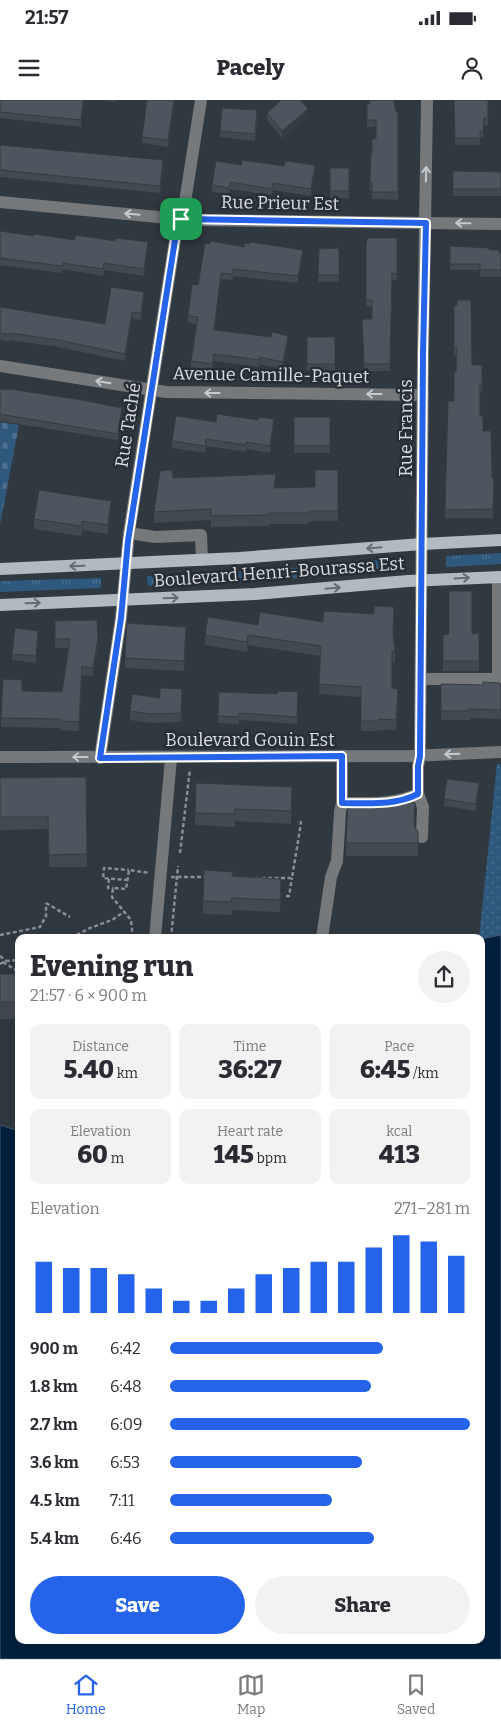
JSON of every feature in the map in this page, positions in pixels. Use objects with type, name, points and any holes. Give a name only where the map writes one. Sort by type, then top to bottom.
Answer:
[{"type":"main road","name":"Boulevard Henri-Bourassa Est","points":[[0,569],[202,560],[501,540]]},
{"type":"main road","name":"Boulevard Henri-Bourassa Est","points":[[0,605],[255,594],[422,580],[500,577]]},
{"type":"street","name":"Rue Taché","points":[[100,758],[123,600],[129,534],[151,390],[175,240],[185,202],[201,100]]},
{"type":"street","name":"Rue Francis","points":[[422,836],[423,807],[418,794],[418,766],[420,756],[427,100]]},
{"type":"street","name":"Rue Prieur Est","points":[[0,202],[181,219],[501,224]]},
{"type":"street","name":"Avenue Camille-Paquet","points":[[0,366],[171,392],[423,395]]},
{"type":"street","points":[[129,534],[155,537],[201,535],[202,560]]},
{"type":"street","points":[[421,680],[498,679],[500,577]]},
{"type":"street","name":"Boulevard Gouin Est","points":[[0,757],[420,756],[501,752]]},
{"type":"street","points":[[323,934],[331,876],[338,861],[342,803],[342,756]]},
{"type":"street","points":[[154,934],[171,758]]},
{"type":"street","points":[[342,803],[390,803],[402,801],[418,794]]},
{"type":"path","points":[[180,853],[190,768]]},
{"type":"path","points":[[286,896],[289,896],[288,890],[292,878],[300,830],[301,822],[297,822]]},
{"type":"path","points":[[171,934],[178,866]]},
{"type":"path","points":[[128,880],[103,878],[104,868],[155,874]]},
{"type":"path","points":[[109,879],[108,888],[126,889],[130,870]]},
{"type":"path","points":[[167,876],[177,878],[212,878]]},
{"type":"path","points":[[253,878],[292,878]]},
{"type":"path","points":[[113,888],[112,897],[131,920],[133,934]]},
{"type":"path","points":[[0,935],[40,928],[46,916],[46,902],[70,917]]},
{"type":"path","points":[[78,934],[112,920],[124,912]]},
{"type":"path","points":[[0,956],[3,962],[15,970]]},
{"type":"green space","points":[[0,422],[19,425],[0,525]]},
{"type":"green space","points":[[501,553],[501,564],[446,567],[446,556]]},
{"type":"green space","points":[[399,558],[400,569],[267,581],[148,586],[147,576],[273,570]]},
{"type":"green space","points":[[101,578],[101,588],[0,592],[0,581]]},
{"type":"green space","points":[[497,764],[501,764],[501,935],[485,938],[485,934],[479,934]]},
{"type":"shaded area","points":[[501,935],[501,1659],[0,1659],[0,1125],[15,1130],[15,1644],[485,1644],[485,938]]},
{"type":"building","points":[[0,100],[83,100],[81,120],[0,112]]},
{"type":"building","points":[[147,100],[174,100],[168,140],[142,137]]},
{"type":"building","points":[[281,100],[300,100],[308,109],[282,131],[267,113]]},
{"type":"building","points":[[369,100],[394,100],[396,112],[398,112],[398,192],[372,192],[372,182],[370,182],[371,153],[372,139],[376,139],[376,120],[367,120],[367,104],[370,104]]},
{"type":"building","points":[[454,100],[488,100],[488,118],[484,118],[483,132],[480,132],[480,138],[455,138]]},
{"type":"building","points":[[222,108],[257,110],[255,134],[220,131]]},
{"type":"building","points":[[0,145],[163,160],[160,186],[0,170]]},
{"type":"building","points":[[242,160],[284,166],[285,161],[315,165],[311,189],[273,183],[272,189],[230,182],[229,188],[212,185],[216,161],[241,165]]},
{"type":"building","points":[[330,168],[349,168],[349,191],[330,191]]},
{"type":"building","points":[[453,171],[501,172],[501,189],[453,189]]},
{"type":"building","points":[[0,231],[75,240],[75,235],[115,241],[116,238],[148,242],[144,269],[104,263],[103,269],[63,263],[62,266],[0,258]]},
{"type":"building","points":[[369,238],[397,238],[397,274],[392,273],[390,364],[364,364],[362,319],[372,319],[372,300],[366,300],[366,245]]},
{"type":"building","points":[[210,241],[244,247],[245,243],[250,244],[251,242],[303,250],[298,276],[233,269],[233,274],[221,273],[214,330],[271,337],[272,332],[288,336],[283,362],[259,357],[259,360],[214,354],[212,364],[191,361],[198,317],[188,316],[192,284],[198,285],[205,243],[210,244]]},
{"type":"building","points":[[450,246],[499,250],[499,253],[501,253],[501,270],[480,270],[480,264],[450,264]]},
{"type":"building","points":[[339,248],[339,275],[318,275],[319,249]]},
{"type":"building","points":[[111,287],[144,292],[141,313],[132,312],[125,354],[58,340],[0,333],[0,307],[105,324]]},
{"type":"building","points":[[457,300],[471,300],[472,365],[482,365],[480,416],[483,416],[483,431],[491,431],[492,478],[494,478],[493,509],[445,510],[448,401],[454,401],[454,372],[456,372],[457,348],[454,348],[454,306],[457,306]]},
{"type":"building","points":[[307,337],[335,337],[335,364],[307,364]]},
{"type":"building","points":[[0,389],[82,400],[122,408],[118,434],[0,414]]},
{"type":"building","points":[[217,414],[258,420],[259,417],[274,419],[270,446],[246,442],[246,445],[206,439],[205,446],[172,441],[176,416],[216,422]]},
{"type":"building","points":[[294,417],[330,417],[330,446],[294,446]]},
{"type":"building","points":[[172,470],[173,478],[276,474],[274,488],[315,487],[315,470],[338,470],[338,511],[211,516],[211,509],[154,512],[160,471]]},
{"type":"building","points":[[39,490],[111,501],[108,525],[82,521],[81,526],[34,519]]},
{"type":"building","points":[[449,591],[472,591],[472,634],[479,633],[479,661],[443,661],[443,635],[449,634]]},
{"type":"building","points":[[374,606],[394,607],[393,633],[395,651],[392,651],[392,688],[398,689],[396,720],[378,719],[378,721],[361,721],[361,687],[319,684],[321,646],[248,635],[247,642],[205,635],[208,617],[258,625],[260,612],[323,622],[324,611],[374,614]]},
{"type":"building","points":[[97,620],[98,638],[93,668],[82,666],[79,722],[60,721],[60,719],[1,718],[3,679],[22,680],[22,691],[62,692],[70,639],[55,639],[55,621]]},
{"type":"building","points":[[127,623],[186,627],[184,661],[125,658]]},
{"type":"building","points":[[15,628],[38,631],[36,656],[12,654]]},
{"type":"building","points":[[483,682],[500,683],[501,710],[470,709],[470,711],[441,711],[441,684],[483,685]]},
{"type":"building","points":[[160,688],[182,689],[181,713],[151,714],[130,711],[132,694],[160,698]]},
{"type":"building","points":[[278,691],[298,692],[297,717],[239,713],[239,717],[218,716],[219,692],[277,694]]},
{"type":"building","points":[[86,777],[87,854],[49,855],[48,817],[0,817],[0,778]]},
{"type":"building","points":[[447,779],[479,783],[476,804],[444,799]]},
{"type":"building","points":[[196,783],[292,787],[291,811],[235,809],[235,814],[195,813]]},
{"type":"building","points":[[348,801],[415,803],[414,824],[418,831],[418,843],[346,843]]},
{"type":"building","points":[[204,870],[233,872],[232,876],[281,879],[280,900],[231,898],[232,902],[203,901]]},
{"type":"building","points":[[0,974],[15,974],[15,1002],[0,1002]]},
{"type":"route","points":[[181,219],[426,223],[423,354],[420,756],[418,794],[402,801],[390,803],[342,803],[342,756],[100,758],[121,618],[128,541],[148,405],[175,240],[181,219]]}]
